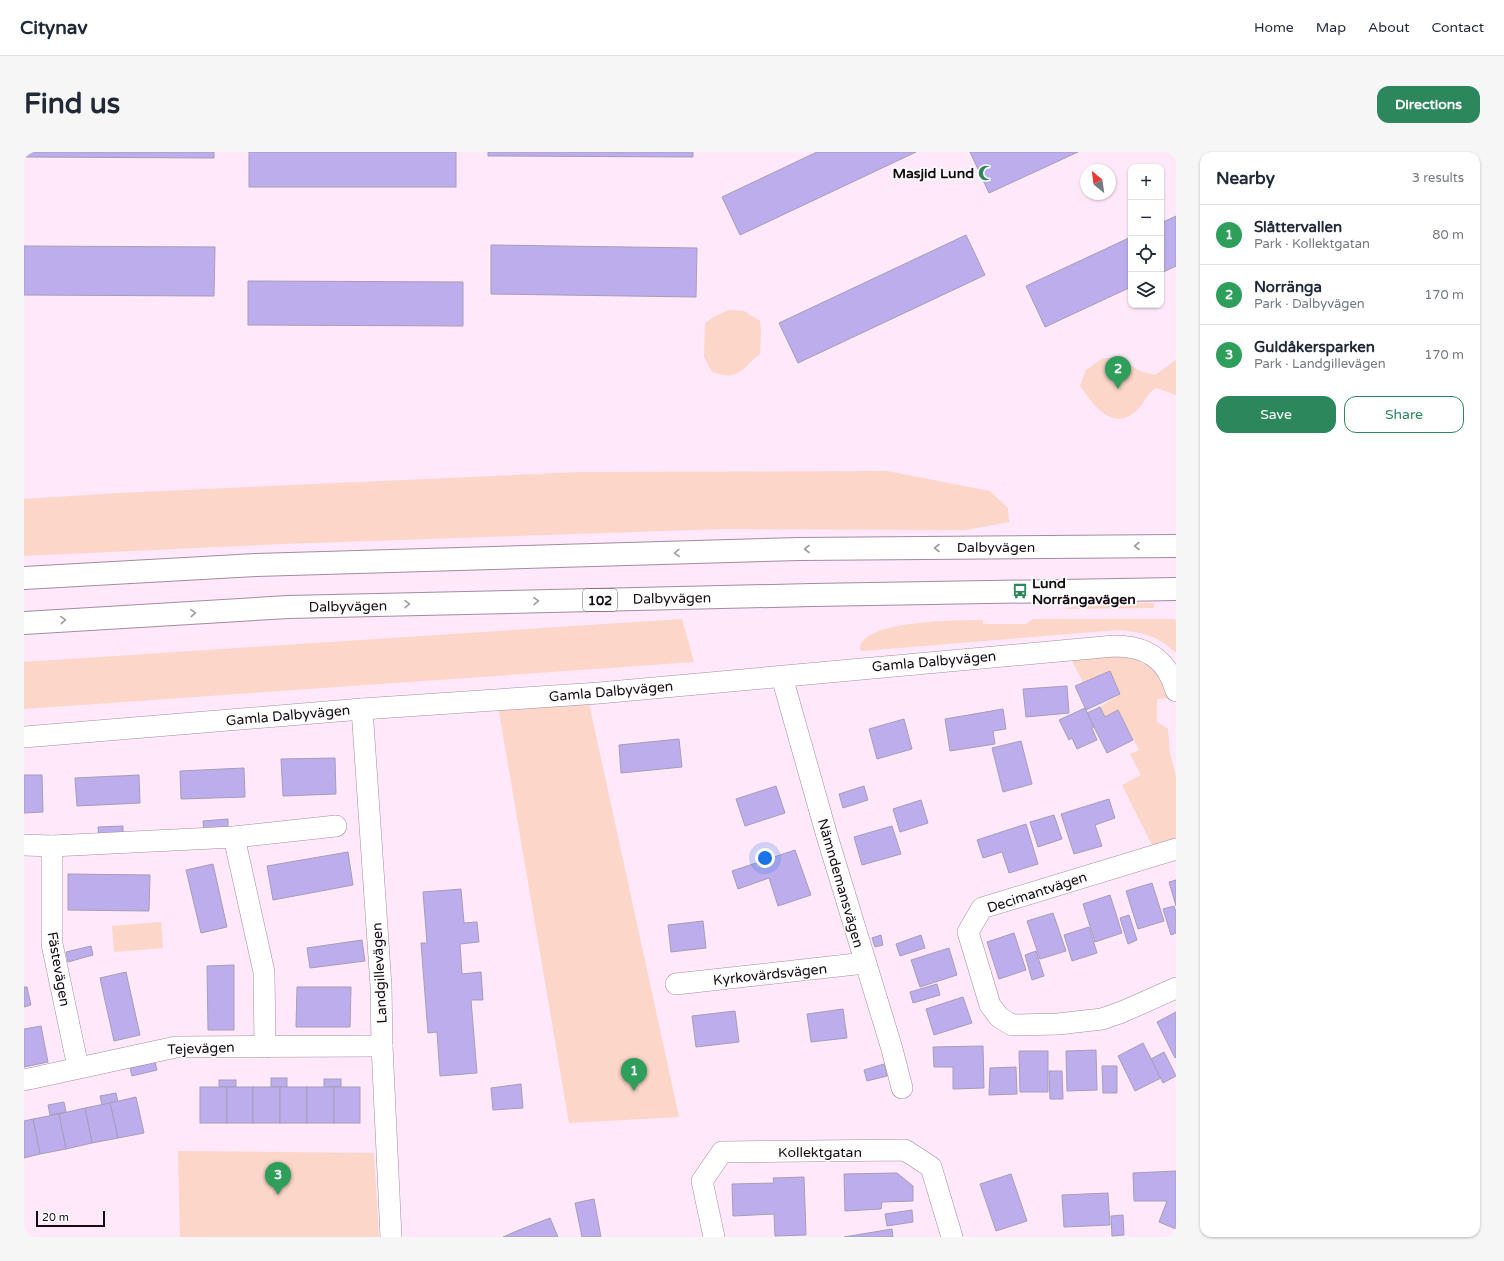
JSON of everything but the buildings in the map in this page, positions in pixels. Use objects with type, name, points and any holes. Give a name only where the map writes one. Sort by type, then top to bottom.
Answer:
[{"type":"main road","name":"Dalbyvägen","points":[[24,578],[256,565],[791,549],[1176,546]]},
{"type":"main road","name":"Dalbyvägen","points":[[24,623],[288,607],[804,595],[1176,590]]},
{"type":"street","name":"Gamla Dalbyvägen","points":[[24,737],[362,709],[599,693],[782,677],[885,666],[1127,646],[1142,650],[1156,657],[1167,669],[1176,691]]},
{"type":"street","name":"Nämndemansvägen","points":[[782,677],[864,963],[891,1069],[902,1088]]},
{"type":"street","name":"Landgillevägen","points":[[362,709],[381,986],[382,1046],[391,1237]]},
{"type":"street","points":[[24,845],[52,846],[234,837],[336,826]]},
{"type":"street","points":[[234,837],[264,972],[264,1047]]},
{"type":"street","name":"Fästevägen","points":[[52,846],[52,944],[78,1068]]},
{"type":"street","name":"Decimantvägen","points":[[1176,849],[982,908],[968,932],[990,1005],[999,1017],[1012,1025],[1058,1024],[1102,1019],[1122,1012],[1176,988]]},
{"type":"street","name":"Kyrkovärdsvägen","points":[[676,984],[864,963]]},
{"type":"street","name":"Tejevägen","points":[[24,1080],[176,1047],[382,1046]]},
{"type":"street","name":"Kollektgatan","points":[[714,1237],[702,1181],[722,1152],[905,1150],[931,1167],[952,1237]]},
{"type":"shaded area","points":[[729,310],[744,311],[760,321],[760,354],[739,372],[729,375],[721,375],[712,372],[704,357],[705,323],[715,316]]},
{"type":"shaded area","points":[[1103,358],[1118,358],[1142,372],[1155,375],[1176,360],[1176,395],[1156,388],[1150,393],[1138,409],[1129,416],[1120,419],[1112,418],[1105,414],[1091,401],[1080,386],[1086,370]]},
{"type":"shaded area","points":[[887,471],[990,491],[1008,508],[1009,522],[966,530],[724,529],[281,544],[24,556],[24,499],[119,493],[580,472]]},
{"type":"shaded area","points":[[1094,602],[1154,603],[1154,608],[1064,609]]},
{"type":"shaded area","points":[[682,619],[694,662],[24,709],[24,662]]},
{"type":"shaded area","points":[[1033,619],[1173,619],[1176,620],[1176,653],[1170,647],[1150,636],[1118,630],[862,651],[860,649],[864,639],[876,632],[893,627],[934,622],[971,620],[983,620],[983,624],[1026,624]]},
{"type":"shaded area","points":[[1125,656],[1148,665],[1154,670],[1163,682],[1168,698],[1157,699],[1157,722],[1168,729],[1170,754],[1176,776],[1176,838],[1152,845],[1122,785],[1141,775],[1130,754],[1139,750],[1118,710],[1105,717],[1100,707],[1120,694],[1110,671],[1083,682],[1071,659]]},
{"type":"shaded area","points":[[587,694],[679,1117],[569,1123],[497,700]]},
{"type":"shaded area","points":[[161,922],[163,948],[114,952],[112,926]]},
{"type":"shaded area","points":[[178,1151],[374,1153],[379,1237],[180,1237]]},
{"type":"place","name":"Masjid Lund","points":[[986,173]]},
{"type":"place","name":"Norränga","points":[[1118,389]]},
{"type":"place","name":"Lund Norrängavägen","points":[[1020,591]]},
{"type":"place","name":"Slåttervallen","points":[[634,1091]]},
{"type":"place","name":"Guldåkersparken","points":[[278,1195]]}]
